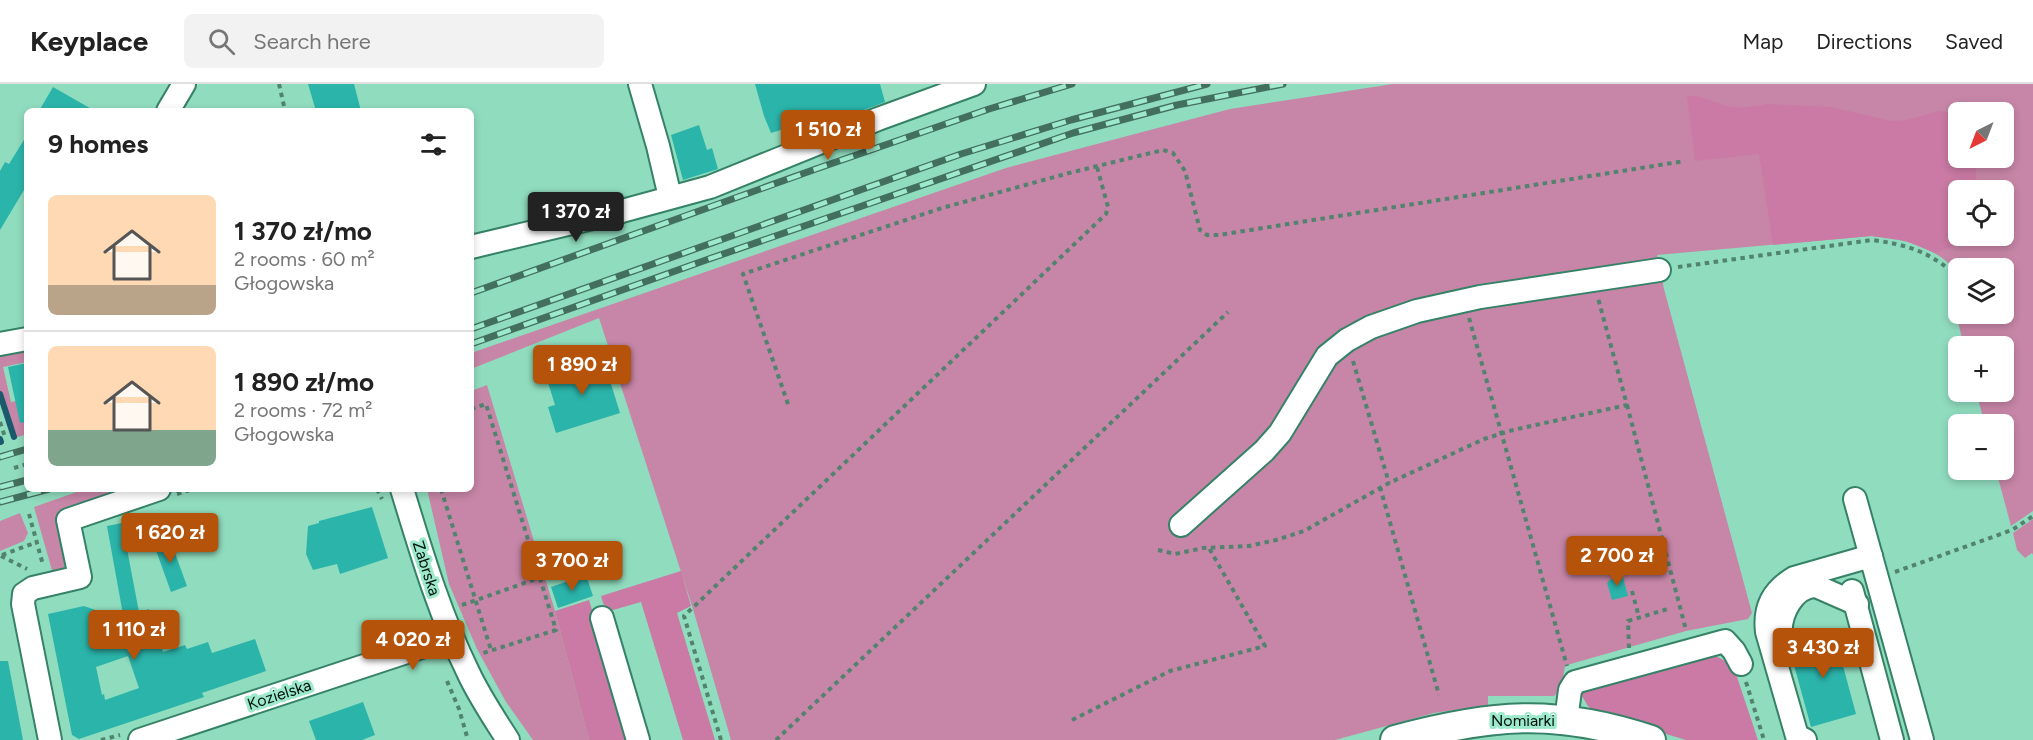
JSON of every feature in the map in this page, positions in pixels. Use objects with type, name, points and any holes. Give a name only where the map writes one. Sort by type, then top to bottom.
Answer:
[{"type":"main road","name":"Nomiarki","points":[[1395,740],[1475,721],[1519,717],[1593,724],[1651,740]]},
{"type":"street","points":[[170,108],[184,84]]},
{"type":"street","points":[[640,84],[670,197]]},
{"type":"street","points":[[474,246],[710,187],[878,119],[974,84]]},
{"type":"street","points":[[1181,525],[1264,451],[1280,433],[1328,356],[1347,340],[1371,327],[1417,311],[1464,300],[1659,270]]},
{"type":"street","name":"Zabrska","points":[[403,492],[437,599],[452,637],[469,674],[508,740]]},
{"type":"street","points":[[50,740],[23,604],[24,594],[33,588],[80,577],[68,520],[165,493]]},
{"type":"street","points":[[1855,499],[1922,740]]},
{"type":"street","points":[[1805,740],[1797,736],[1767,632],[1765,617],[1769,606],[1784,584],[1794,578],[1871,556]]},
{"type":"street","points":[[1832,568],[1845,579],[1852,589],[1892,740]]},
{"type":"street","points":[[1791,717],[1800,705],[1780,635],[1784,612],[1802,590],[1810,586],[1832,592],[1857,604]]},
{"type":"street","points":[[602,618],[638,740]]},
{"type":"street","name":"Kozielska","points":[[140,740],[452,637]]},
{"type":"street","points":[[1566,720],[1570,690],[1575,682],[1725,641],[1734,651],[1740,664]]},
{"type":"path","points":[[279,84],[286,108]]},
{"type":"path","points":[[788,404],[743,274],[942,208],[1163,150],[1173,153],[1185,171],[1196,222],[1200,230],[1207,235],[1685,161]]},
{"type":"path","points":[[722,740],[684,616],[1106,214],[1108,207],[1097,167]]},
{"type":"path","points":[[1659,270],[1872,240],[1897,243],[1920,250],[1948,268]]},
{"type":"path","points":[[1593,279],[1686,630]]},
{"type":"path","points":[[1464,300],[1566,665],[1575,682]]},
{"type":"path","points":[[776,740],[1228,312]]},
{"type":"path","points":[[1347,340],[1389,483]]},
{"type":"path","points":[[442,492],[491,650],[556,630],[486,404],[474,407]]},
{"type":"path","points":[[1158,550],[1175,554],[1209,548],[1249,546],[1276,540],[1304,531],[1380,487],[1484,439],[1627,405]]},
{"type":"path","points":[[0,422],[5,438]]},
{"type":"path","points":[[14,468],[24,465]]},
{"type":"path","points":[[1380,487],[1439,695]]},
{"type":"path","points":[[29,514],[44,569],[38,571]]},
{"type":"path","points":[[1877,579],[2012,530],[2033,516]]},
{"type":"path","points":[[0,556],[37,542]]},
{"type":"path","points":[[1072,720],[1170,671],[1265,646],[1209,548]]},
{"type":"path","points":[[0,556],[32,573]]},
{"type":"path","points":[[455,607],[540,578]]},
{"type":"path","points":[[1632,591],[1639,617]]},
{"type":"path","points":[[1629,647],[1628,621],[1671,608]]},
{"type":"path","points":[[1740,664],[1764,740]]},
{"type":"path","points":[[443,672],[459,709],[468,740]]},
{"type":"shaded area","points":[[1393,84],[2033,84],[2033,511],[2011,526],[1999,480],[2014,480],[2014,414],[1982,414],[1979,402],[2014,402],[2014,336],[1962,336],[1958,324],[2014,324],[2014,258],[1948,258],[1948,263],[1936,254],[1905,241],[1871,236],[1657,255],[1664,289],[1752,613],[1748,619],[1686,631],[1567,665],[1561,690],[1554,696],[1488,696],[1488,705],[1434,713],[1335,740],[731,740],[693,609],[599,318],[474,368],[474,352],[1006,168],[1230,109]]},
{"type":"shaded area","points":[[1687,96],[1697,96],[1727,106],[1742,108],[1767,104],[1831,107],[1891,121],[1907,120],[1939,111],[1948,112],[1948,168],[1976,168],[1976,180],[1948,180],[1948,246],[1953,246],[1935,253],[1906,241],[1871,236],[1773,245],[1759,154],[1695,161]]},
{"type":"shaded area","points":[[24,351],[24,363],[3,367],[11,402],[24,400],[24,435],[15,438],[0,391],[0,354]]},
{"type":"shaded area","points":[[487,385],[555,611],[589,740],[533,740],[506,702],[477,649],[449,584],[428,492],[474,492],[474,390]]},
{"type":"shaded area","points":[[76,492],[124,492],[57,513],[66,559],[61,571],[53,574],[34,507]]},
{"type":"shaded area","points":[[20,513],[28,533],[24,541],[0,551],[0,521]]},
{"type":"shaded area","points":[[2033,519],[2033,555],[2032,553],[2025,558],[2017,550],[2013,533]]},
{"type":"shaded area","points":[[681,571],[691,606],[677,613],[715,740],[683,740],[641,602],[606,612],[601,596]]},
{"type":"shaded area","points":[[589,600],[632,740],[589,740],[555,611]]},
{"type":"shaded area","points":[[1706,651],[1733,665],[1758,740],[1686,740],[1596,713],[1588,706],[1580,693],[1585,687]]},
{"type":"building","points":[[308,84],[354,84],[360,108],[315,108]]},
{"type":"building","points":[[755,84],[880,84],[885,102],[856,113],[810,125],[809,121],[771,133]]},
{"type":"building","points":[[53,87],[90,108],[41,108]]},
{"type":"building","points":[[699,125],[707,150],[712,148],[718,169],[683,180],[671,135]]},
{"type":"building","points":[[24,140],[24,190],[0,230],[0,171],[5,162],[9,164]]},
{"type":"building","points":[[603,358],[620,413],[556,433],[548,407],[555,405],[546,376]]},
{"type":"building","points":[[24,364],[24,422],[20,423],[8,367]]},
{"type":"building","points":[[372,507],[388,558],[340,574],[337,564],[313,570],[306,554],[308,526]]},
{"type":"building","points":[[122,523],[139,612],[149,609],[163,652],[185,645],[187,649],[208,642],[212,653],[255,639],[266,671],[202,693],[204,697],[79,739],[72,735],[48,614],[84,606],[124,620],[107,526]],"holes":[[[128,656],[139,688],[105,700],[96,667]]]},
{"type":"building","points":[[169,537],[187,586],[171,592],[153,542]]},
{"type":"building","points":[[1621,570],[1628,596],[1612,600],[1607,583]]},
{"type":"building","points":[[586,575],[593,596],[558,608],[551,587]]},
{"type":"building","points":[[1833,629],[1856,714],[1811,727],[1794,665],[1799,656],[1795,639]]},
{"type":"building","points":[[0,661],[8,661],[23,740],[0,740]]},
{"type":"building","points":[[363,702],[375,735],[362,740],[316,740],[309,721]]},
{"type":"waterway","points":[[0,394],[14,437]]},
{"type":"railway","points":[[474,292],[813,170],[989,109],[1072,84]]},
{"type":"railway","points":[[474,328],[961,154],[1071,120],[1207,84]]},
{"type":"railway","points":[[474,343],[1073,133],[1177,105],[1283,84]]},
{"type":"railway","points":[[0,457],[24,450]]},
{"type":"railway","points":[[0,487],[24,481]]},
{"type":"railway","points":[[0,502],[38,492]]}]
